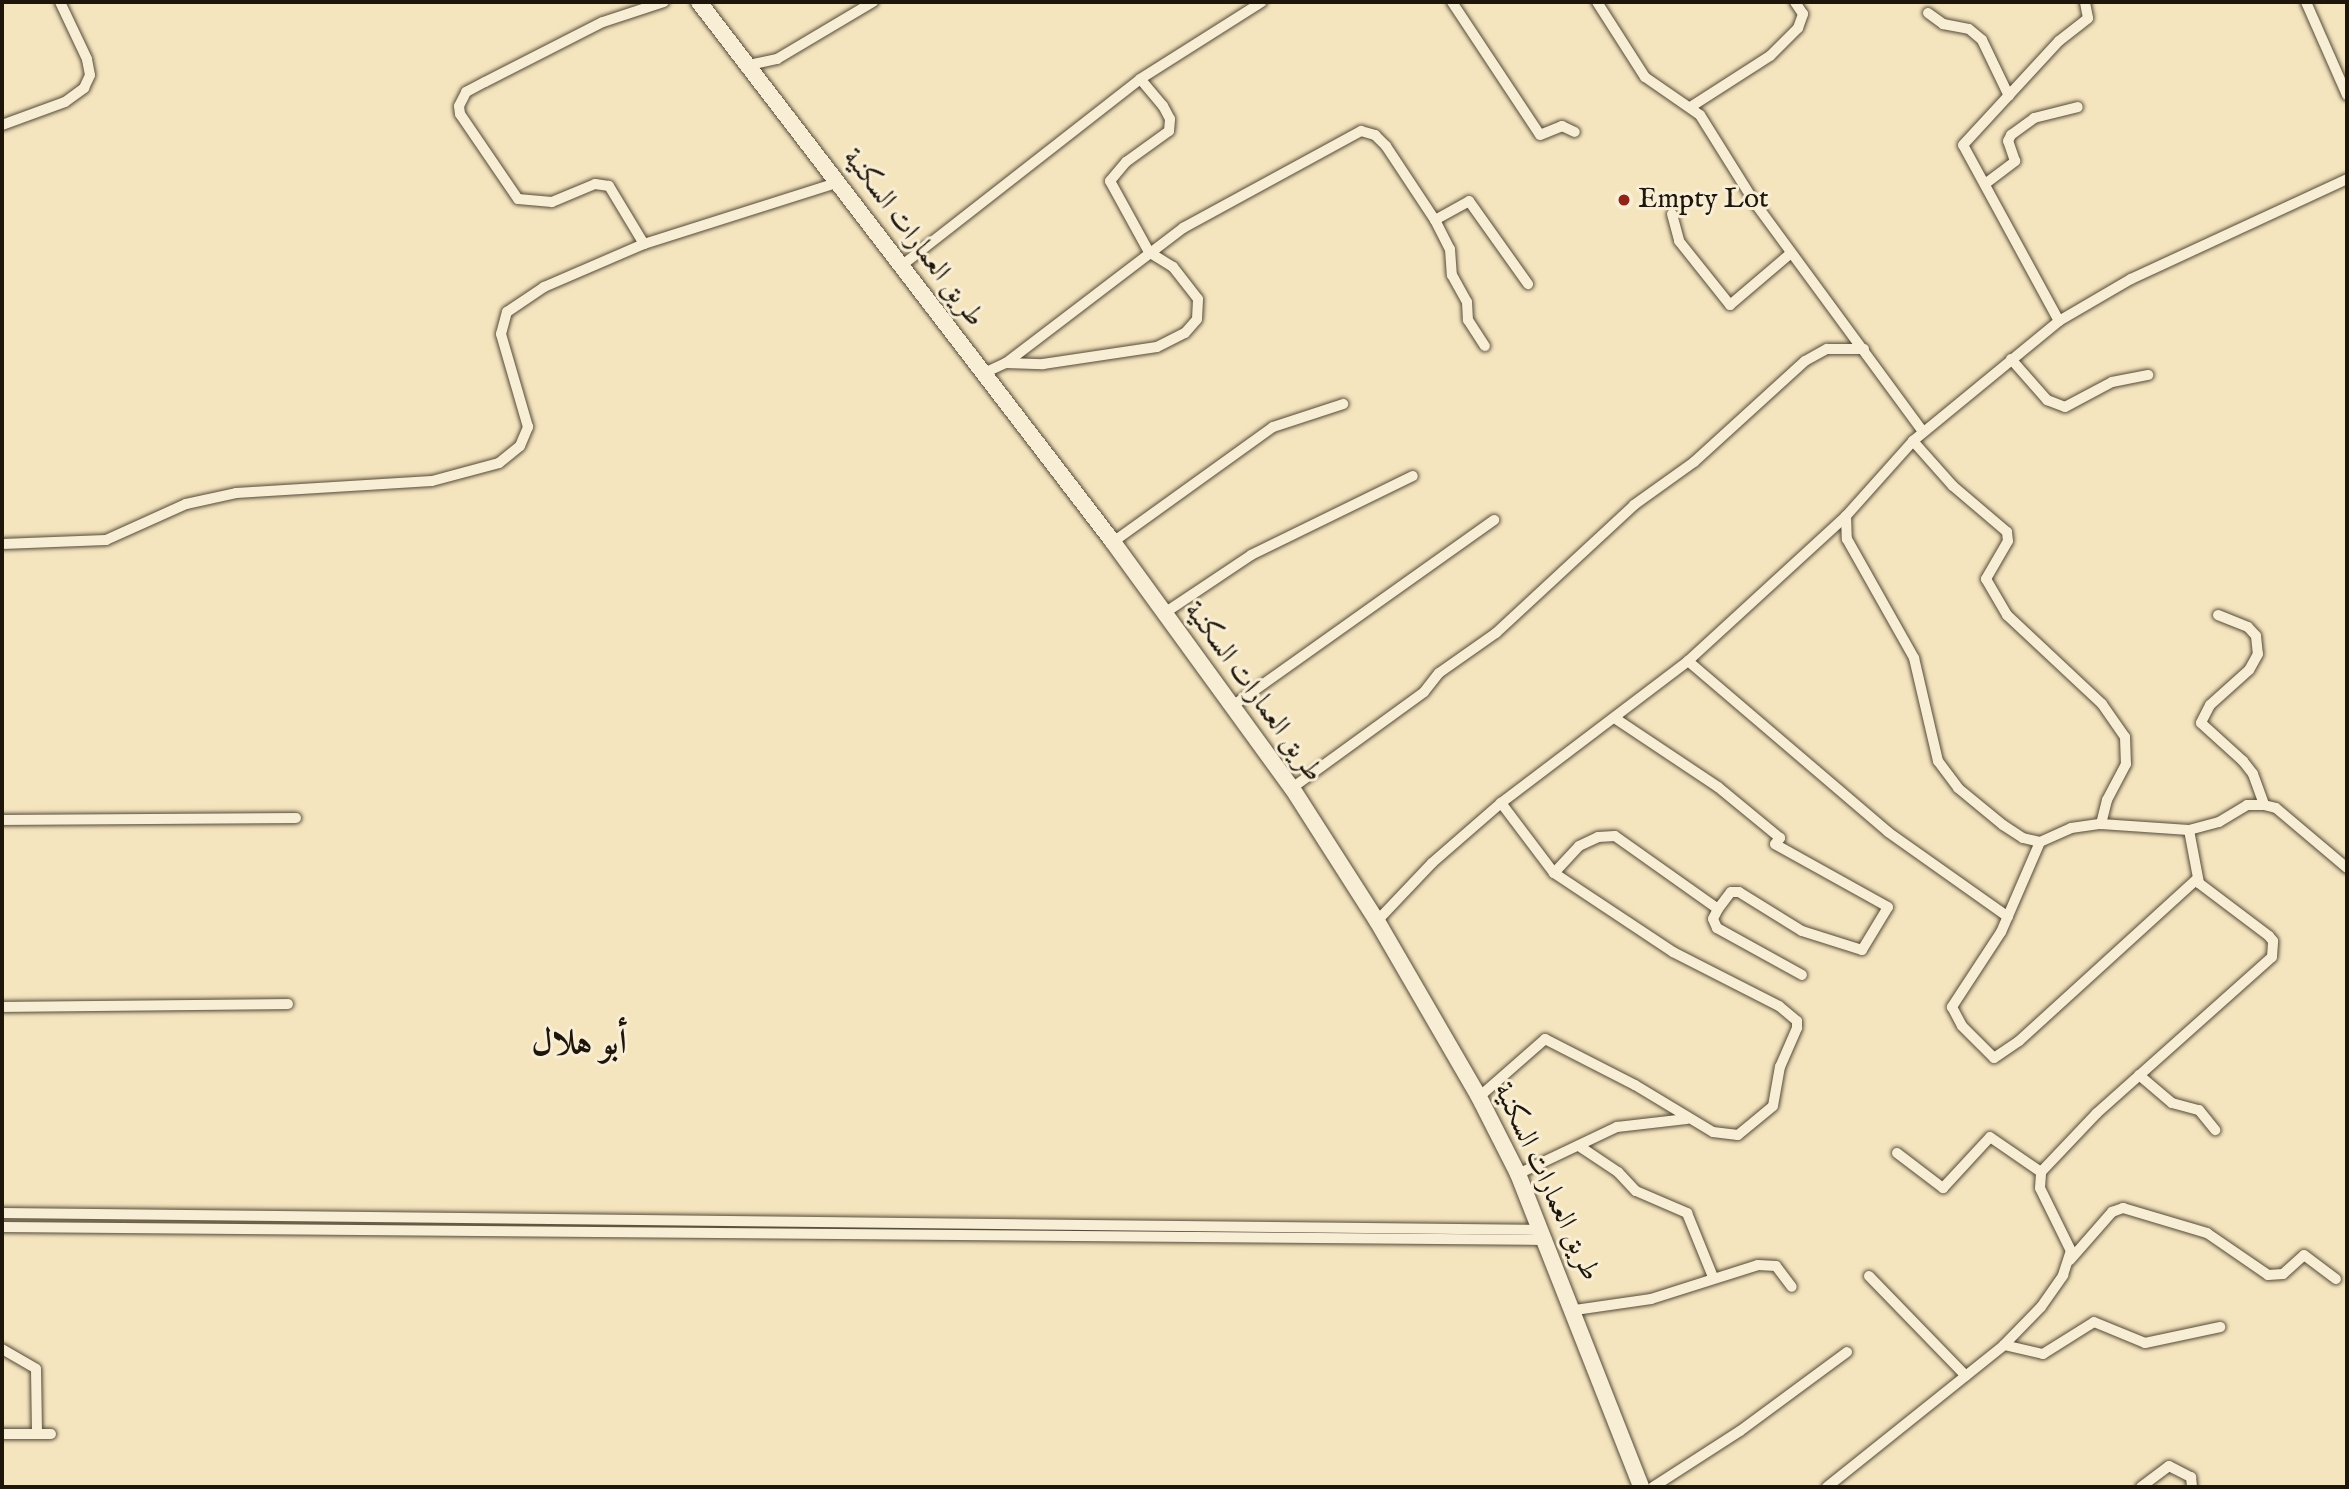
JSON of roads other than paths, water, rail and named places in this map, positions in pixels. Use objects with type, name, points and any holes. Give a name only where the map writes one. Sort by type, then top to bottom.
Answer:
[{"type":"main road","name":"طريق العمارات السكنية","points":[[699,2],[1113,542],[1292,788],[1377,921],[1479,1097],[1518,1174],[1575,1310],[1641,1487]]},
{"type":"street","points":[[2,125],[65,102],[84,88],[90,75],[87,59],[60,2]]},
{"type":"street","points":[[644,244],[609,186],[595,184],[552,202],[518,199],[460,114],[459,106],[466,92],[603,22],[664,2]]},
{"type":"street","points":[[748,65],[777,59],[873,2]]},
{"type":"street","points":[[901,266],[1140,79],[1262,2]]},
{"type":"street","points":[[1452,2],[1538,133],[1546,136],[1566,126],[1575,132]]},
{"type":"street","points":[[1597,2],[1646,78],[1692,106],[1790,254],[1864,349],[1923,432]]},
{"type":"street","points":[[1692,106],[1770,56],[1798,28],[1803,14],[1795,2]]},
{"type":"street","points":[[2059,321],[1964,145],[2059,41],[2088,18],[2085,2]]},
{"type":"street","points":[[2306,2],[2347,95]]},
{"type":"street","points":[[1928,13],[1943,24],[1976,34],[2009,96]]},
{"type":"street","points":[[1006,363],[1043,364],[1137,351],[1167,344],[1185,333],[1197,319],[1200,303],[1173,267],[1149,252],[1110,181],[1126,162],[1169,131],[1170,119],[1163,106],[1140,79]]},
{"type":"street","points":[[1985,184],[2015,161],[2008,141],[2011,135],[2034,118],[2078,107]]},
{"type":"street","points":[[982,374],[1006,363],[1183,228],[1361,131],[1375,135],[1386,146],[1435,220],[1450,249],[1452,275],[1465,297],[1468,320],[1486,346]]},
{"type":"street","points":[[1377,921],[1432,863],[1501,803],[1616,719],[1688,661],[1846,516],[1913,441],[2059,321],[2131,279],[2347,179]]},
{"type":"street","points":[[2,544],[106,540],[186,505],[236,493],[432,481],[499,463],[520,446],[528,427],[501,334],[507,312],[544,287],[644,244],[839,182]]},
{"type":"street","points":[[1435,220],[1465,200],[1472,203],[1528,284]]},
{"type":"street","points":[[1672,214],[1679,241],[1730,305],[1790,254]]},
{"type":"street","points":[[1292,788],[1424,692],[1439,673],[1496,633],[1634,505],[1694,462],[1805,361],[1827,349],[1864,349]]},
{"type":"street","points":[[2011,359],[2047,400],[2065,407],[2112,382],[2148,375]]},
{"type":"street","points":[[1113,542],[1273,427],[1343,404]]},
{"type":"street","points":[[1913,441],[1953,486],[2005,530],[2008,541],[1986,579],[2007,615],[2102,704],[2125,737],[2126,764],[2107,800],[2101,824]]},
{"type":"street","points":[[1163,614],[1251,555],[1413,477]]},
{"type":"street","points":[[1846,516],[1847,539],[1914,658],[1938,761],[1958,788],[2003,825],[2023,838],[2040,842],[2071,828],[2101,824],[2189,830],[2219,822],[2247,805],[2264,805],[2276,808],[2347,868]]},
{"type":"street","points":[[1231,707],[1494,520]]},
{"type":"street","points":[[2218,615],[2248,627],[2256,636],[2259,654],[2249,670],[2210,705],[2202,723],[2253,774],[2264,805]]},
{"type":"street","points":[[1688,661],[1888,832],[2008,917]]},
{"type":"street","points":[[1616,719],[1718,787],[1780,838],[1775,844],[1888,907],[1862,950],[1802,931],[1740,892],[1731,892],[1713,919],[1717,928],[1802,975]]},
{"type":"street","points":[[1479,1097],[1545,1039],[1635,1085],[1688,1119],[1724,1137],[1738,1135],[1761,1119],[1773,1106],[1780,1067],[1793,1043],[1797,1021],[1779,1006],[1672,952],[1554,873],[1501,803]]},
{"type":"street","points":[[2,820],[296,818]]},
{"type":"street","points":[[2070,1260],[2068,1241],[2040,1188],[2041,1172],[2139,1075],[2266,963],[2274,950],[2269,936],[2197,879],[2189,830]]},
{"type":"street","points":[[1554,873],[1579,846],[1598,837],[1615,836],[1718,909]]},
{"type":"street","points":[[2040,842],[2008,917],[1952,1007],[1962,1026],[1994,1058],[2012,1046],[2197,879]]},
{"type":"street","points":[[2,1007],[288,1004]]},
{"type":"street","points":[[2139,1075],[2172,1103],[2199,1110],[2215,1130]]},
{"type":"street","points":[[1518,1174],[1635,1123],[1688,1119]]},
{"type":"street","points":[[1897,1153],[1943,1188],[1990,1138],[2041,1172]]},
{"type":"street","points":[[1579,1146],[1618,1172],[1636,1191],[1687,1213],[1713,1277]]},
{"type":"street","points":[[1827,1487],[2004,1345],[2041,1307],[2070,1260],[2112,1212],[2123,1208],[2207,1233],[2267,1275],[2283,1274],[2304,1255],[2336,1279]]},
{"type":"street","points":[[2,1213],[1545,1235]]},
{"type":"street","points":[[2,1227],[1545,1235]]},
{"type":"street","points":[[1575,1310],[1651,1299],[1713,1277],[1768,1264],[1776,1266],[1792,1287]]},
{"type":"street","points":[[1869,1276],[1966,1376]]},
{"type":"street","points":[[2004,1345],[2043,1354],[2094,1322],[2145,1343],[2220,1327]]},
{"type":"street","points":[[2,1349],[36,1369],[37,1434]]},
{"type":"street","points":[[1653,1487],[1847,1352]]},
{"type":"street","points":[[2,1434],[51,1434]]},
{"type":"street","points":[[2141,1487],[2169,1466],[2191,1477],[2192,1487]]},
{"type":"place","name":"Empty Lot","points":[[1624,200]]},
{"type":"district","name":"أبو هلال","points":[[579,1044]]}]
